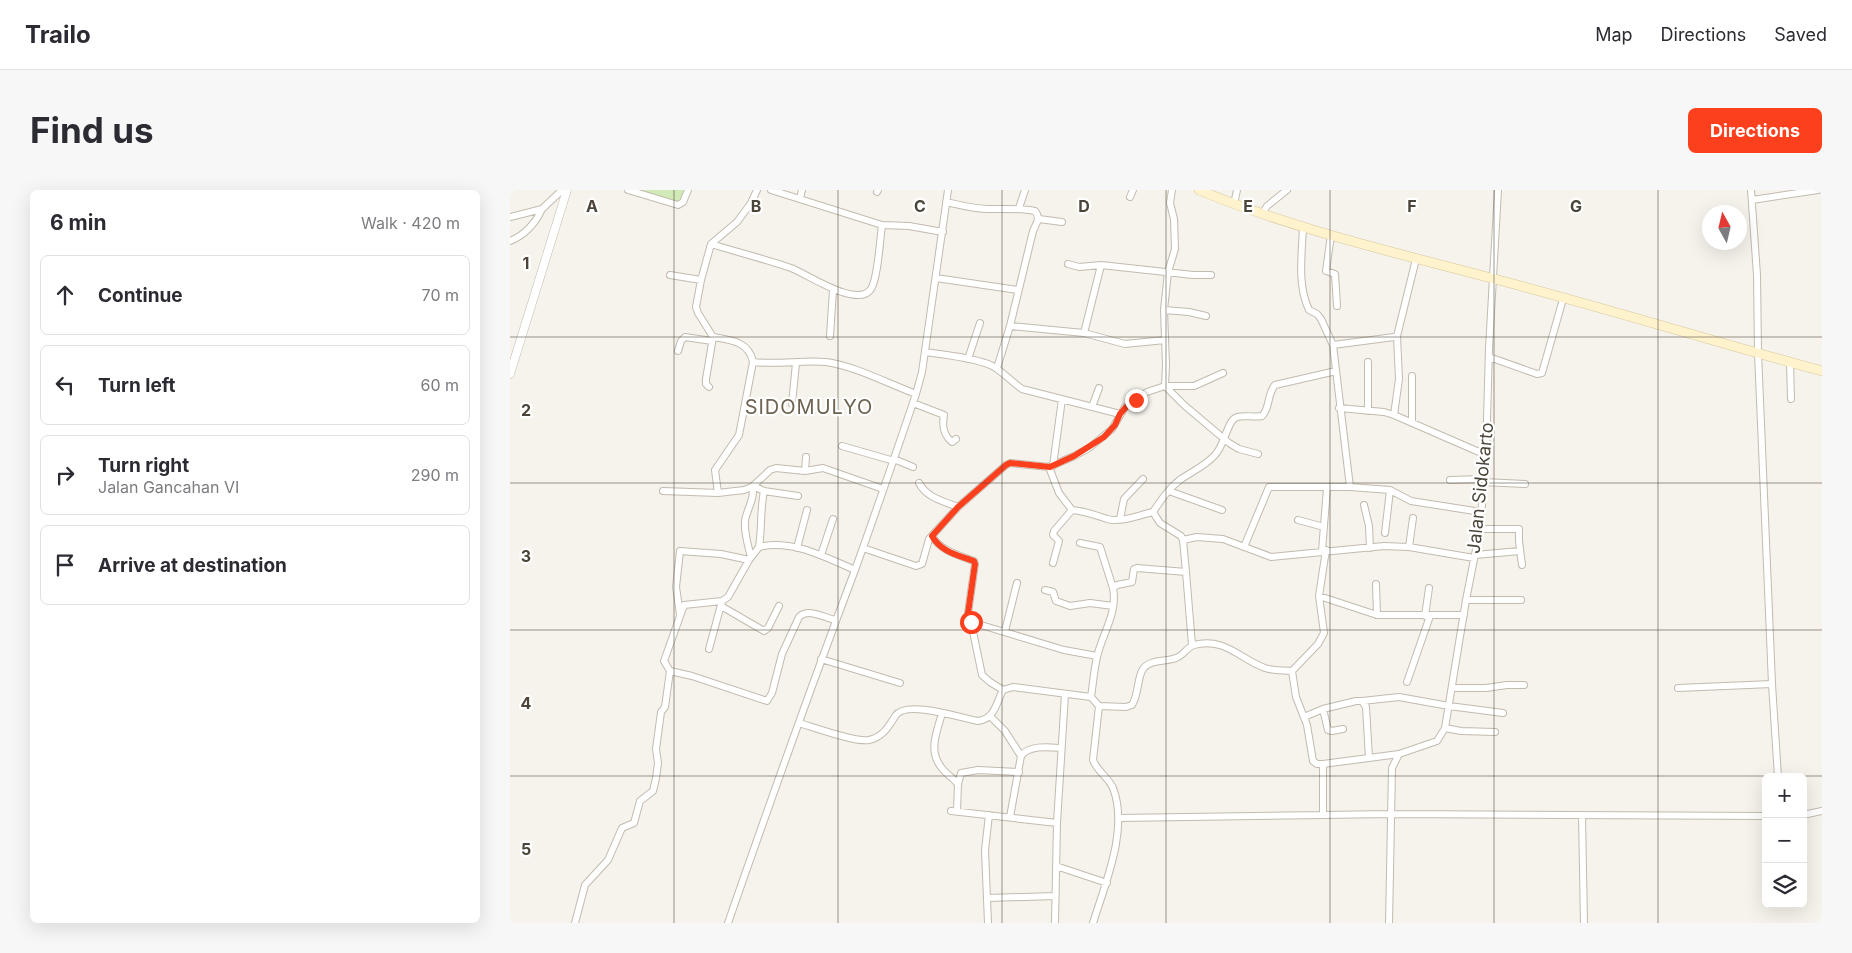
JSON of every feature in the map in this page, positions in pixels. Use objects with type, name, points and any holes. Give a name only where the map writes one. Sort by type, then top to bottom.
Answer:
[{"type":"main road","points":[[1199,190],[1303,228],[1492,278],[1822,370]]},
{"type":"street","points":[[628,190],[678,205],[683,202],[688,190]]},
{"type":"street","points":[[709,387],[706,384],[706,380],[712,339],[696,307],[701,280],[711,244],[737,222],[751,203],[756,190]]},
{"type":"street","points":[[771,190],[882,225],[909,226],[943,232]]},
{"type":"street","points":[[800,198],[802,190]]},
{"type":"street","points":[[728,923],[916,394],[936,278],[948,190]]},
{"type":"street","points":[[1019,208],[1025,190]]},
{"type":"street","points":[[1130,197],[1133,190]]},
{"type":"street","points":[[1172,190],[1170,202],[1174,219],[1174,249],[1168,272],[1164,310],[1165,386],[1229,444],[1258,454]]},
{"type":"street","points":[[1234,204],[1237,190]]},
{"type":"street","points":[[1262,214],[1268,206],[1287,190]]},
{"type":"street","name":"Jalan Sidokarto","points":[[1445,728],[1480,529],[1486,455],[1492,278],[1498,190]]},
{"type":"street","points":[[1751,190],[1757,275],[1758,353],[1772,684],[1778,773]]},
{"type":"street","points":[[1752,200],[1820,190],[1822,195]]},
{"type":"street","points":[[510,241],[523,235],[537,219],[542,209],[563,191]]},
{"type":"street","points":[[510,374],[563,191]]},
{"type":"street","points":[[946,202],[966,207],[988,209],[1019,208],[1035,211],[1038,214],[1039,219],[1033,231],[1010,326],[997,368]]},
{"type":"street","points":[[510,217],[542,209]]},
{"type":"street","points":[[1039,219],[1062,222]]},
{"type":"street","points":[[711,244],[793,269],[833,290],[859,295],[865,294],[871,289],[874,280],[882,225]]},
{"type":"street","points":[[1303,228],[1301,272],[1309,310],[1317,314],[1321,319],[1333,345],[1339,408],[1350,487]]},
{"type":"street","points":[[1331,235],[1326,271],[1335,274],[1337,306]]},
{"type":"street","points":[[1394,415],[1399,379],[1397,336],[1416,259]]},
{"type":"street","points":[[1068,264],[1079,268],[1101,265],[1193,275],[1211,275]]},
{"type":"street","points":[[1084,333],[1101,265]]},
{"type":"street","points":[[670,275],[701,280]]},
{"type":"street","points":[[936,278],[1018,290]]},
{"type":"street","points":[[830,336],[833,290]]},
{"type":"street","points":[[1489,357],[1537,374],[1542,373],[1563,298]]},
{"type":"street","points":[[1164,310],[1189,312],[1206,316]]},
{"type":"street","points":[[968,359],[980,323]]},
{"type":"street","points":[[1010,326],[1084,333],[1125,344],[1165,340]]},
{"type":"street","points":[[1333,345],[1397,336]]},
{"type":"street","points":[[678,351],[681,341],[685,337],[733,341],[744,345],[750,351],[753,362],[743,423],[739,435],[715,470],[718,493]]},
{"type":"street","points":[[924,352],[950,354],[997,368],[1022,389],[1120,414]]},
{"type":"street","points":[[753,362],[770,364],[825,362],[916,394]]},
{"type":"street","points":[[1368,362],[1368,411]]},
{"type":"street","points":[[1790,362],[1791,399]]},
{"type":"street","points":[[792,404],[796,363]]},
{"type":"street","points":[[1062,399],[1051,466],[1059,493],[1072,510],[1086,511],[1107,519],[1120,519],[1153,512],[1180,480],[1204,466],[1217,453],[1225,439],[1229,426],[1236,418],[1241,416],[1257,417],[1265,413],[1270,390],[1275,385],[1336,371]]},
{"type":"street","points":[[862,548],[916,566],[922,564],[929,539],[958,507],[1008,464],[1051,466],[1089,448],[1104,437],[1115,425],[1126,407],[1147,392],[1165,386],[1194,386],[1223,373]]},
{"type":"street","points":[[1412,376],[1412,423]]},
{"type":"street","points":[[1092,407],[1099,388]]},
{"type":"street","points":[[913,403],[944,415],[943,429],[946,437],[952,442],[956,439]]},
{"type":"street","points":[[1339,408],[1384,412],[1394,415],[1486,455]]},
{"type":"street","points":[[842,446],[913,467]]},
{"type":"street","points":[[805,471],[806,457]]},
{"type":"street","points":[[664,491],[718,493],[744,490],[752,486],[773,468],[805,471],[823,468],[883,489]]},
{"type":"street","points":[[1120,519],[1124,499],[1143,479]]},
{"type":"street","points":[[1450,480],[1484,480],[1525,484]]},
{"type":"street","points":[[919,483],[922,490],[932,497],[958,507]]},
{"type":"street","points":[[752,486],[764,491],[798,496]]},
{"type":"street","points":[[750,558],[746,540],[745,519],[753,494],[752,486]]},
{"type":"street","points":[[1244,547],[1269,487],[1350,487],[1390,490],[1414,502],[1481,512]]},
{"type":"street","points":[[1292,671],[1318,644],[1324,633],[1319,596],[1324,551],[1327,488]]},
{"type":"street","points":[[1385,532],[1390,490]]},
{"type":"street","points":[[709,649],[722,604],[750,558],[759,547],[762,514],[760,506],[764,491]]},
{"type":"street","points":[[1169,491],[1222,510]]},
{"type":"street","points":[[1364,505],[1369,526],[1370,548]]},
{"type":"street","points":[[797,548],[808,510]]},
{"type":"street","points":[[1053,563],[1058,541],[1053,535],[1054,530],[1072,510]]},
{"type":"street","points":[[1153,512],[1160,523],[1181,536],[1183,540],[1192,645]]},
{"type":"street","points":[[1409,547],[1413,518]]},
{"type":"street","points":[[821,555],[833,520]]},
{"type":"street","points":[[1298,520],[1324,527]]},
{"type":"street","points":[[1480,529],[1519,529],[1522,565]]},
{"type":"street","points":[[932,536],[936,544],[944,549],[974,561],[968,613],[982,675],[1003,690],[1014,687],[1091,697],[1099,706],[1126,707],[1132,705],[1143,669],[1148,665],[1176,658],[1192,645],[1207,644],[1235,650],[1266,668],[1292,671]]},
{"type":"street","points":[[1183,540],[1197,537],[1223,539],[1271,557],[1324,551],[1409,547],[1474,557],[1520,551]]},
{"type":"street","points":[[759,547],[780,544],[797,548],[821,555],[855,570]]},
{"type":"street","points":[[1080,544],[1100,547],[1114,596],[1113,606],[1097,656],[1091,697]]},
{"type":"street","points":[[680,614],[676,584],[680,551],[750,558]]},
{"type":"street","points":[[1112,588],[1132,582],[1133,571],[1137,568],[1186,572]]},
{"type":"street","points":[[1005,631],[1017,583]]},
{"type":"street","points":[[1376,584],[1376,615]]},
{"type":"street","points":[[1407,682],[1427,616],[1429,588]]},
{"type":"street","points":[[1045,590],[1053,592],[1056,601],[1070,606],[1090,603],[1113,606]]},
{"type":"street","points":[[1319,596],[1376,615],[1464,615]]},
{"type":"street","points":[[1466,600],[1521,600]]},
{"type":"street","points":[[575,923],[585,885],[608,860],[622,828],[634,823],[640,802],[653,791],[658,763],[656,749],[661,713],[664,707],[670,671],[664,660],[682,607],[686,603],[722,604],[764,631],[768,628],[780,606]]},
{"type":"street","points":[[670,671],[692,676],[767,701],[772,693],[782,654],[799,617],[809,612],[835,620]]},
{"type":"street","points":[[971,622],[1064,650],[1097,656]]},
{"type":"street","points":[[821,660],[900,682]]},
{"type":"street","points":[[1292,671],[1296,697],[1307,725],[1313,762],[1317,764],[1399,754],[1437,741],[1445,728],[1461,731],[1495,732]]},
{"type":"street","points":[[1678,688],[1772,684]]},
{"type":"street","points":[[1452,688],[1524,685]]},
{"type":"street","points":[[799,723],[863,741],[870,740],[886,730],[897,713],[905,709],[918,708],[978,721],[984,720],[996,709],[1003,690]]},
{"type":"street","points":[[1055,923],[1057,823],[1065,694]]},
{"type":"street","points":[[1304,717],[1323,709],[1356,701],[1395,696],[1449,706],[1503,712]]},
{"type":"street","points":[[1362,701],[1366,707],[1370,758]]},
{"type":"street","points":[[1093,923],[1107,883],[1119,818],[1114,790],[1109,780],[1093,760],[1099,706]]},
{"type":"street","points":[[1323,709],[1328,730],[1343,729]]},
{"type":"street","points":[[942,713],[934,739],[934,752],[942,768],[958,784]]},
{"type":"street","points":[[990,716],[1005,731],[1021,756]]},
{"type":"street","points":[[1010,818],[1021,756],[1026,750],[1043,747],[1061,748]]},
{"type":"street","points":[[1389,923],[1392,768],[1399,754]]},
{"type":"street","points":[[1323,764],[1323,815]]},
{"type":"street","points":[[1019,772],[978,770],[964,772],[960,776],[954,811],[1057,823]]},
{"type":"street","points":[[1807,814],[1822,811]]},
{"type":"street","points":[[1119,818],[1390,814],[1762,816]]},
{"type":"street","points":[[988,923],[985,850],[989,815]]},
{"type":"street","points":[[1582,815],[1584,923]]},
{"type":"street","points":[[1056,866],[1107,883]]},
{"type":"street","points":[[987,898],[1055,896]]},
{"type":"green space","points":[[638,190],[687,190],[683,203]]},
{"type":"district","name":"SIDOMULYO","points":[[809,407]]},
{"type":"route","points":[[971,622],[968,613],[976,566],[974,561],[944,549],[936,544],[932,536],[958,507],[1006,465],[1010,463],[1050,467],[1074,456],[1104,437],[1118,421],[1120,414],[1126,407],[1136,400]]}]
